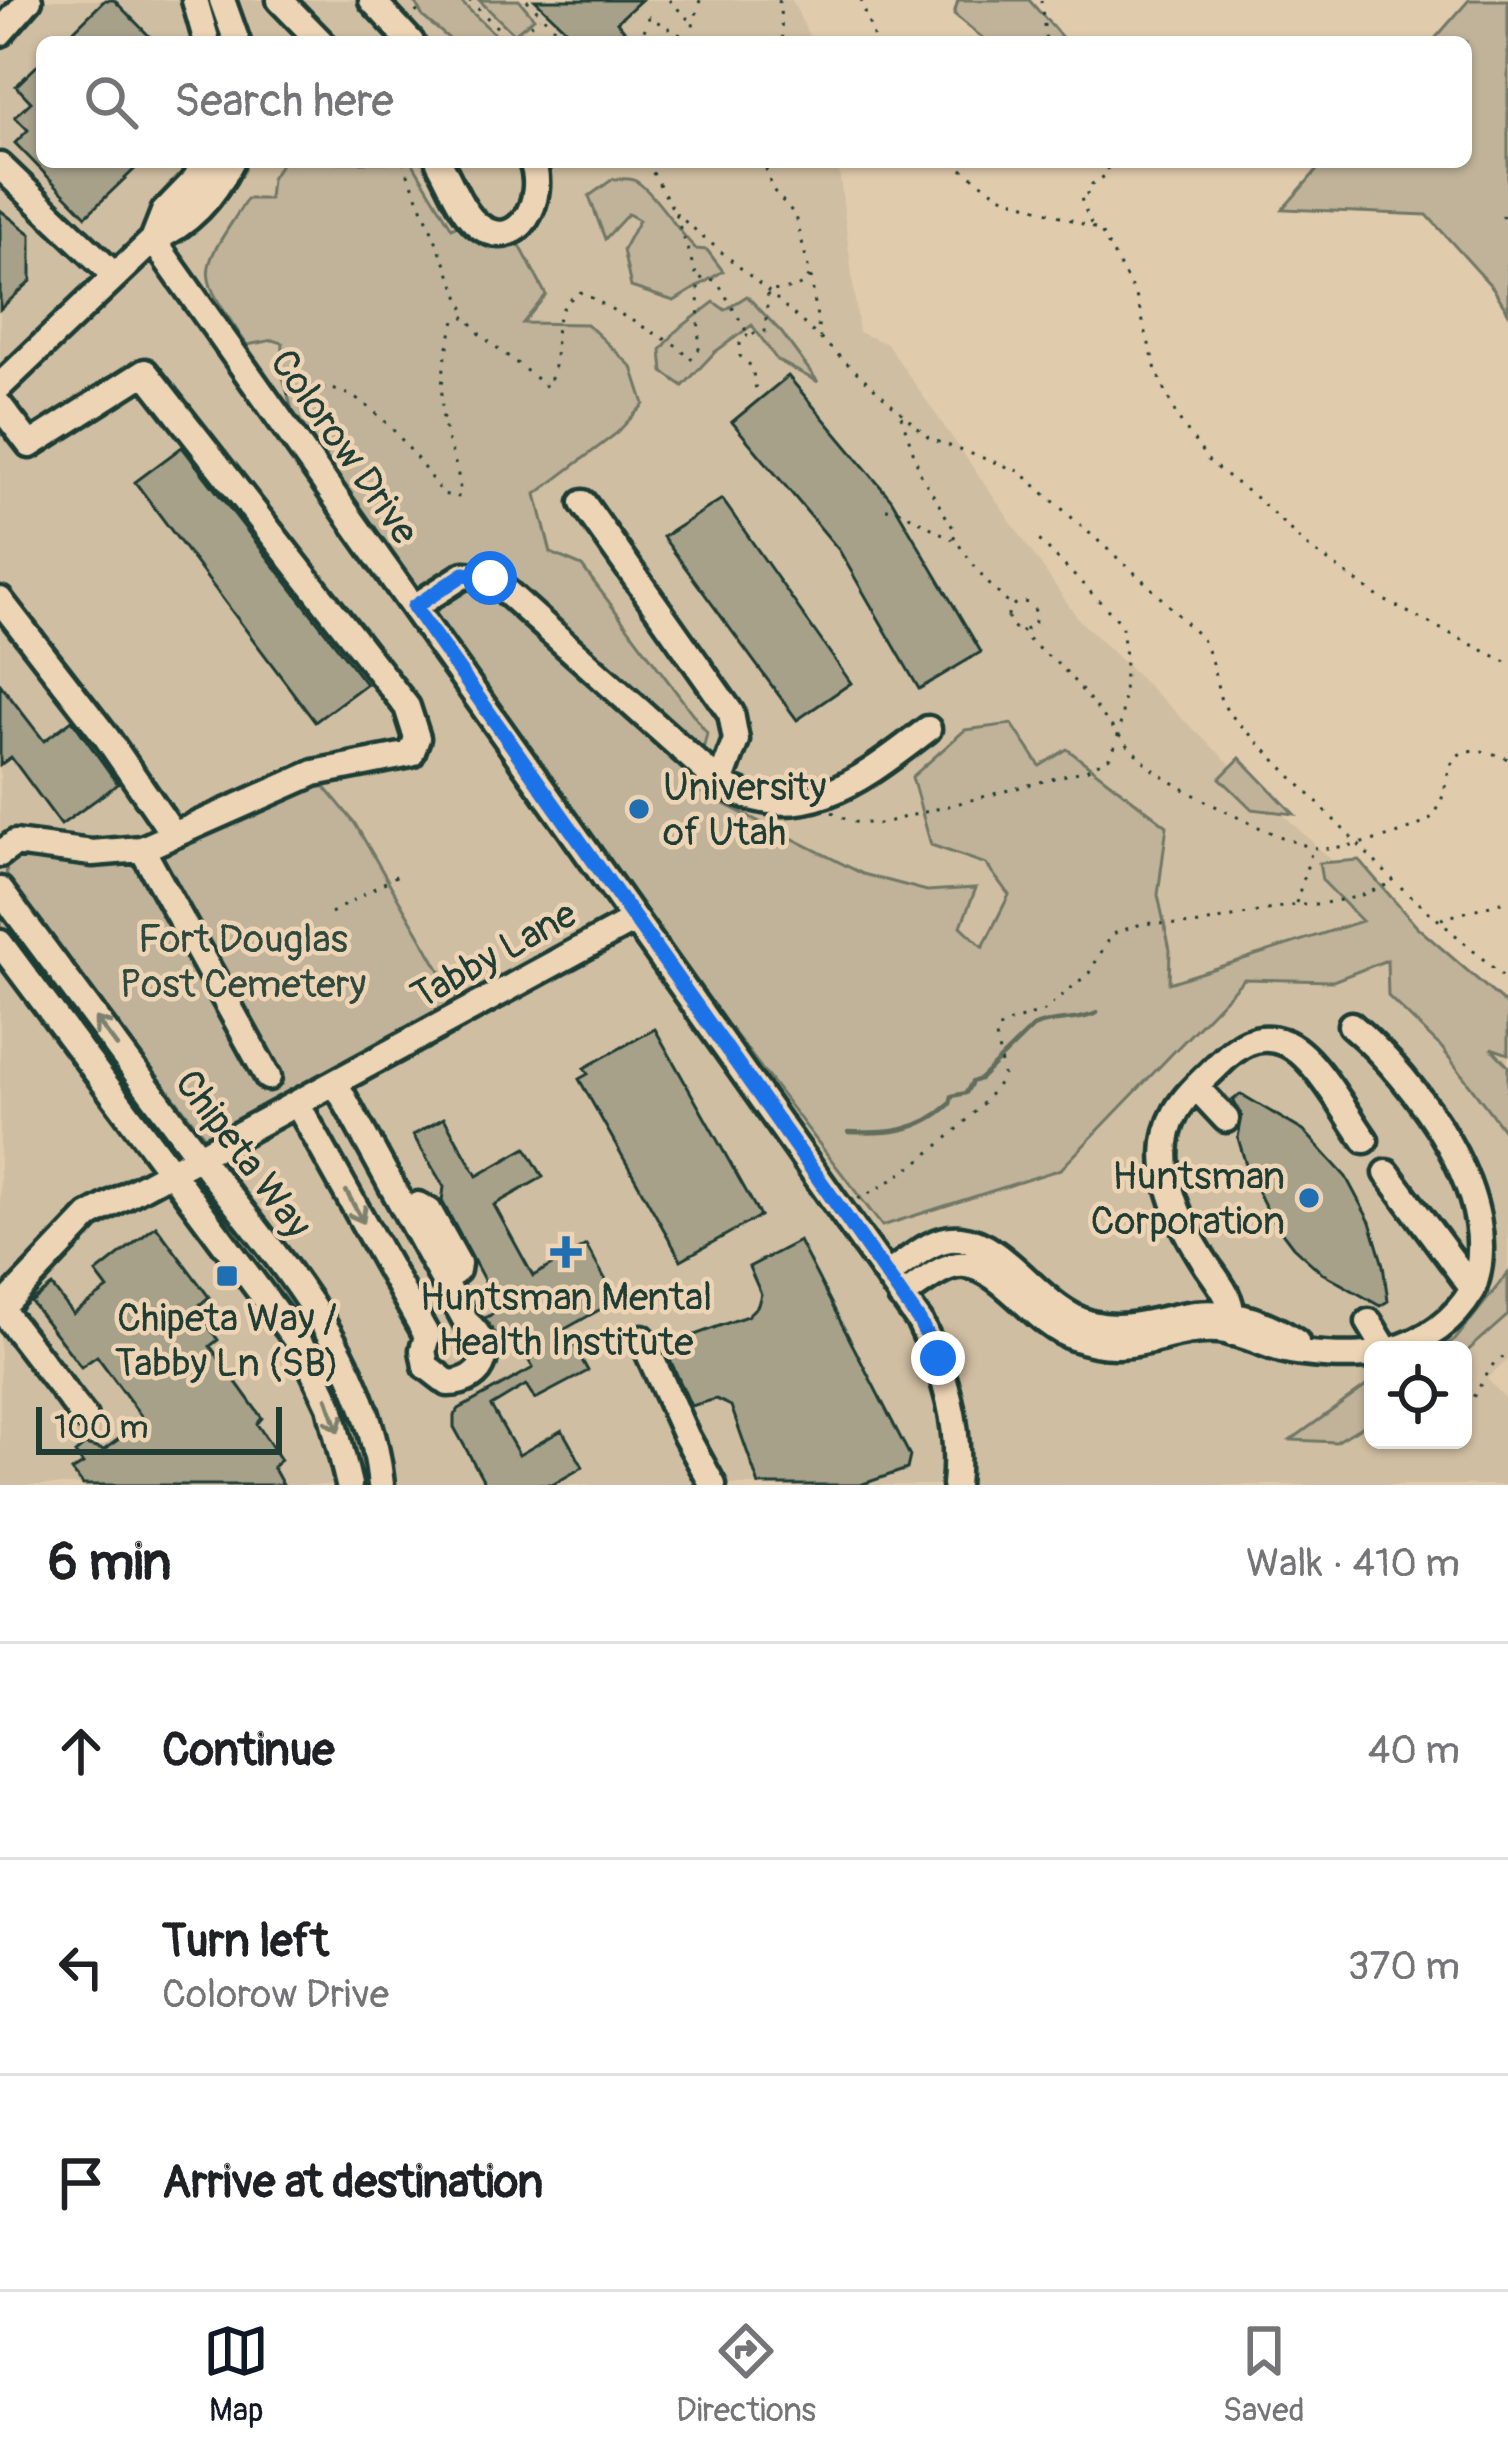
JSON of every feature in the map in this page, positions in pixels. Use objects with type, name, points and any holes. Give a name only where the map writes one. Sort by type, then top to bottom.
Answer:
[{"type":"street","points":[[0,33],[29,0]]},
{"type":"street","points":[[195,0],[205,36]]},
{"type":"street","points":[[222,0],[235,36]]},
{"type":"street","points":[[280,0],[315,36]]},
{"type":"street","points":[[372,0],[405,36]]},
{"type":"street","points":[[0,166],[114,275]]},
{"type":"street","points":[[153,240],[164,212],[202,168]]},
{"type":"street","points":[[0,386],[153,240],[181,227],[215,190],[228,168]]},
{"type":"street","points":[[443,168],[478,226],[500,232],[517,227],[534,208],[538,180],[534,168]]},
{"type":"street","name":"Colorow Drive","points":[[153,240],[929,1340],[950,1396],[955,1485]]},
{"type":"street","points":[[0,406],[30,446],[146,372],[407,707],[417,738],[411,754],[314,772],[142,849],[92,853],[15,843],[0,854]]},
{"type":"street","points":[[583,503],[731,713],[736,740],[720,783]]},
{"type":"street","points":[[414,607],[464,574],[490,578],[720,783],[777,801],[818,797],[862,778],[928,729]]},
{"type":"street","points":[[0,600],[107,738],[173,834]]},
{"type":"street","points":[[142,849],[268,1077]]},
{"type":"street","name":"Chipeta Way","points":[[0,890],[315,1310],[346,1363],[368,1418],[381,1485]]},
{"type":"street","name":"Tabby Lane","points":[[0,1309],[88,1216],[634,920]]},
{"type":"street","name":"Chipeta Way","points":[[0,943],[303,1349],[331,1406],[349,1485]]},
{"type":"street","points":[[1351,1024],[1424,1096],[1467,1170],[1487,1237],[1486,1258],[1460,1309],[1436,1330],[1410,1341]]},
{"type":"street","points":[[1233,1324],[1229,1294],[1208,1266],[1174,1200],[1165,1156],[1172,1120],[1234,1048],[1248,1041],[1280,1041],[1305,1056],[1365,1140]]},
{"type":"street","points":[[298,1105],[428,1336],[423,1350],[426,1366],[448,1383],[471,1378],[482,1366],[481,1337],[467,1323],[336,1084]]},
{"type":"street","points":[[1196,1087],[1226,1119]]},
{"type":"street","points":[[1388,1173],[1473,1289]]},
{"type":"street","points":[[894,1286],[956,1252],[988,1250],[1048,1302],[1088,1323],[1138,1327],[1191,1314],[1233,1324],[1288,1351],[1364,1356]]},
{"type":"street","points":[[956,1252],[1045,1323],[1086,1342],[1142,1345],[1233,1324]]},
{"type":"street","points":[[1191,1314],[1203,1291],[1208,1266]]},
{"type":"street","points":[[0,1309],[84,1417]]},
{"type":"street","points":[[1369,1322],[1383,1341]]},
{"type":"street","points":[[642,1338],[713,1485]]},
{"type":"path","points":[[410,0],[418,14]]},
{"type":"path","points":[[469,0],[507,36]]},
{"type":"path","points":[[527,0],[562,36]]},
{"type":"path","points":[[669,0],[694,25]]},
{"type":"path","points":[[687,36],[700,0]]},
{"type":"path","points":[[779,0],[782,36]]},
{"type":"path","points":[[861,0],[873,36]]},
{"type":"path","points":[[1041,0],[1045,36]]},
{"type":"path","points":[[519,36],[540,16]]},
{"type":"path","points":[[642,36],[649,17],[682,36]]},
{"type":"path","points":[[405,168],[477,332],[547,387],[554,376],[557,316],[580,292],[679,347],[690,360],[699,349],[698,281],[675,213],[650,168]]},
{"type":"path","points":[[766,168],[772,189],[796,215],[816,293],[820,338]]},
{"type":"path","points":[[960,168],[997,194],[1100,230],[1136,296],[1156,370],[1177,417],[1210,463],[1259,500],[1307,546],[1379,598],[1508,664]]},
{"type":"path","points":[[1091,224],[1081,196],[1108,174],[1107,168]]},
{"type":"path","points":[[1508,209],[1500,214],[1508,221]]},
{"type":"path","points":[[675,213],[930,439],[1011,466],[1033,481],[1175,610],[1207,647],[1224,707],[1395,882],[1506,978]]},
{"type":"path","points":[[768,291],[788,290],[806,283],[810,275]]},
{"type":"path","points":[[698,281],[717,281],[748,334]]},
{"type":"path","points":[[756,390],[752,368],[740,356],[740,343],[748,334],[765,332],[768,291]]},
{"type":"path","points":[[267,403],[302,387],[336,391],[370,406],[442,494],[460,496],[460,478],[442,418],[445,353],[455,321],[467,316]]},
{"type":"path","points":[[901,415],[921,475],[955,531],[954,538]]},
{"type":"path","points":[[886,509],[898,510],[954,538],[983,579],[1012,607]]},
{"type":"path","points":[[818,797],[843,818],[880,824],[1086,770],[1110,757],[1120,731],[1121,622],[1038,539]]},
{"type":"path","points":[[1012,607],[1025,603],[1035,611],[1033,624],[1021,630]]},
{"type":"path","points":[[1012,607],[1010,623],[1054,658],[1145,762],[1166,778],[1313,848],[1356,844],[1423,824],[1432,816],[1458,756],[1483,749],[1508,759]]},
{"type":"path","points":[[1296,904],[1313,848]]},
{"type":"path","points":[[331,913],[403,872]]},
{"type":"path","points":[[841,1210],[890,1182],[973,1112],[1003,1075],[996,1037],[1001,1025],[1044,1011],[1089,973],[1112,934],[1144,923],[1194,925],[1357,897],[1395,882]]},
{"type":"path","points":[[1439,920],[1508,900]]},
{"type":"path","points":[[1472,1398],[1494,1363],[1508,1354]]},
{"type":"shaded area","name":"University of Utah","points":[[0,0],[792,0],[809,36],[36,36],[36,168],[839,168],[859,332],[887,344],[1080,621],[1476,998],[1508,1037],[1508,1360],[1487,1379],[1508,1401],[1508,1485],[0,1485]]},
{"type":"green space","points":[[414,0],[459,0],[497,36],[446,36],[423,17]]},
{"type":"green space","points":[[479,0],[519,0],[534,18],[514,34]]},
{"type":"green space","points":[[958,0],[1029,0],[1061,36],[980,36],[954,14]]},
{"type":"green space","points":[[1469,0],[1508,0],[1508,312],[1493,288],[1427,215],[1283,209],[1319,168],[1472,168],[1472,36],[1437,36]]},
{"type":"green space","points":[[278,168],[416,168],[452,228],[460,223],[514,234],[546,295],[523,323],[587,324],[632,367],[644,404],[617,433],[536,494],[551,553],[582,566],[707,733],[694,789],[863,874],[927,891],[976,888],[961,926],[983,947],[1009,895],[986,864],[931,845],[912,777],[965,730],[1012,724],[1040,766],[1067,749],[1167,826],[1158,895],[1170,950],[1169,983],[1362,921],[1322,880],[1319,863],[1359,860],[1417,927],[1508,1006],[1508,1054],[1491,1048],[1508,1066],[1508,1136],[1442,1048],[1388,996],[1387,960],[1333,981],[1244,979],[1061,1169],[882,1226],[729,1026],[293,414],[282,373],[283,343],[247,345],[218,300],[208,272],[211,259],[247,199],[269,199],[271,179]]},
{"type":"green space","points":[[613,179],[631,179],[641,185],[696,249],[707,250],[723,271],[674,301],[631,287],[623,250],[639,220],[628,214],[605,239],[589,196]]},
{"type":"green space","points":[[747,296],[818,382],[777,360],[752,325],[715,352],[683,386],[663,372],[661,350],[676,331],[714,302],[725,310]]},
{"type":"green space","points":[[1240,758],[1294,814],[1252,809],[1220,778]]},
{"type":"green space","name":"Fort Douglas Post Cemetery","points":[[320,781],[354,822],[457,1000],[206,1138],[17,897],[6,870],[15,854],[76,862]]},
{"type":"green space","points":[[0,907],[173,1142],[170,1146],[164,1145],[0,928]]},
{"type":"green space","points":[[211,1197],[313,1332],[349,1404],[369,1485],[359,1485],[342,1409],[208,1202]]},
{"type":"green space","points":[[1508,1273],[1508,1315],[1472,1347],[1472,1341],[1455,1340]]},
{"type":"green space","points":[[1364,1387],[1364,1425],[1336,1442],[1291,1440]]},
{"type":"building","points":[[105,0],[114,0],[149,36],[68,36]]},
{"type":"building","points":[[535,0],[641,0],[617,22],[629,36],[573,36]]},
{"type":"building","points":[[36,67],[36,165],[15,143],[28,130],[15,117],[31,102],[16,86]]},
{"type":"building","points":[[39,168],[136,168],[86,216]]},
{"type":"building","points":[[0,210],[31,234],[31,281],[0,309]]},
{"type":"building","points":[[788,376],[891,499],[981,652],[919,689],[839,550],[732,422]]},
{"type":"building","points":[[182,447],[366,684],[315,722],[135,482]]},
{"type":"building","points":[[722,499],[851,683],[797,720],[663,537]]},
{"type":"building","points":[[0,684],[44,741],[72,720],[118,784],[61,825],[11,757],[0,765]]},
{"type":"building","points":[[655,1029],[760,1216],[681,1260],[579,1079],[588,1074],[584,1068]]},
{"type":"building","name":"Huntsman Corporation","points":[[1241,1094],[1305,1132],[1346,1177],[1370,1222],[1388,1301],[1380,1306],[1322,1273],[1271,1218],[1248,1172],[1238,1138],[1242,1116],[1233,1100]]},
{"type":"building","points":[[444,1118],[477,1176],[526,1148],[543,1177],[494,1205],[533,1276],[586,1245],[617,1300],[565,1329],[588,1371],[535,1399],[526,1385],[491,1406],[519,1455],[562,1430],[583,1467],[552,1485],[486,1485],[454,1427],[459,1409],[533,1368],[515,1337],[499,1345],[485,1318],[500,1310],[442,1201],[444,1187],[413,1135]]},
{"type":"building","points":[[156,1226],[209,1297],[196,1308],[218,1340],[210,1346],[262,1418],[257,1424],[281,1460],[273,1467],[283,1485],[83,1485],[72,1471],[83,1464],[75,1453],[85,1445],[104,1450],[144,1420],[97,1356],[81,1367],[31,1302],[52,1286],[73,1314],[108,1289],[96,1273]]},
{"type":"building","points":[[799,1241],[910,1456],[907,1469],[860,1485],[759,1485],[731,1406],[716,1399],[691,1406],[664,1346],[747,1316],[761,1294],[749,1267]]},
{"type":"waterway","points":[[848,1132],[915,1126],[950,1104],[952,1096],[966,1093],[972,1082],[1033,1027],[1097,1013]]},
{"type":"place","name":"University of Utah","points":[[639,809]]},
{"type":"place","name":"Huntsman Corporation","points":[[1309,1198]]},
{"type":"place","name":"Huntsman Mental Health Institute","points":[[566,1252]]},
{"type":"place","name":"Chipeta Way / Tabby Ln (SB)","points":[[227,1276]]},
{"type":"route","points":[[490,578],[464,574],[414,607],[920,1322],[938,1358]]}]
